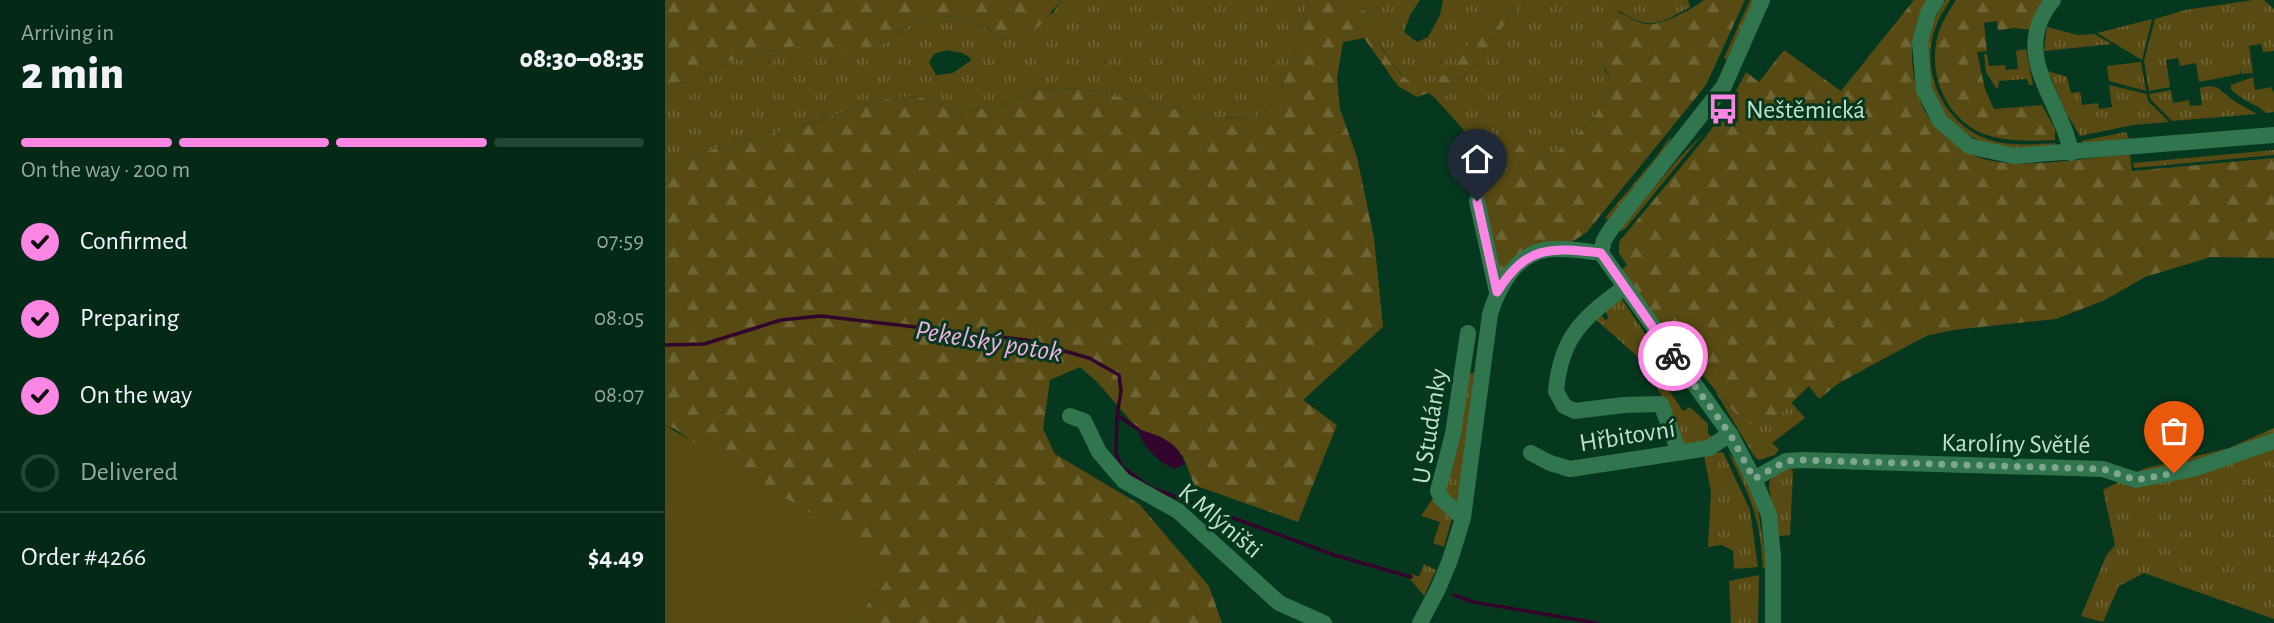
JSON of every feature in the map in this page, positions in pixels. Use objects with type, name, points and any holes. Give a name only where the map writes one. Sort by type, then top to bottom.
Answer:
[{"type":"street","points":[[1420,623],[1442,579],[1462,518],[1490,314],[1497,292],[1522,261],[1544,250],[1573,249],[1601,253],[1604,240],[1611,229],[1724,86],[1762,0]]},
{"type":"street","points":[[1936,0],[1928,13],[1920,42],[1924,90],[1940,121],[1969,146],[2014,156],[2274,135]]},
{"type":"street","points":[[2053,0],[2041,22],[2035,48],[2044,88],[2069,139],[2071,153]]},
{"type":"street","points":[[1477,201],[1497,292]]},
{"type":"street","name":"Hřbitovní","points":[[1601,253],[1730,434],[1754,479],[1769,515],[1773,556],[1773,623]]},
{"type":"street","points":[[1625,287],[1594,310],[1568,340],[1556,391],[1564,406],[1575,411],[1661,404],[1679,452]]},
{"type":"street","name":"U Studánky","points":[[1462,518],[1438,491],[1453,434],[1468,333]]},
{"type":"street","name":"K Mlýništi","points":[[1070,416],[1084,421],[1099,453],[1124,481],[1178,511],[1279,603],[1324,623]]},
{"type":"street","name":"Hřbitovní","points":[[1531,453],[1570,469],[1709,448],[1730,434]]},
{"type":"street","name":"Karolíny Světlé","points":[[1754,479],[1786,461],[1803,460],[2103,469],[2136,480],[2193,469],[2274,441]]},
{"type":"green space","points":[[665,0],[1061,0],[1039,27],[1016,38],[1003,39],[984,27],[956,17],[938,16],[912,24],[879,46],[848,56],[797,46],[728,61],[701,79],[665,88]]},
{"type":"green space","points":[[1061,0],[1307,0],[1279,95],[1268,108],[1255,117],[1216,118],[1077,88],[1025,91],[1015,100],[1001,105],[959,113],[918,96],[884,99],[665,166],[665,88],[701,79],[728,61],[797,46],[879,46],[912,24],[938,16],[956,17],[984,27],[1003,39],[1054,12]],"holes":[[[947,50],[971,58],[970,61],[953,73],[936,75],[929,62],[934,54]]]},
{"type":"green space","points":[[1307,0],[1357,0],[1361,9],[1374,16],[1379,40],[1390,62],[1407,79],[1428,93],[1417,97],[1398,86],[1364,38],[1343,42],[1337,78],[1340,109],[1357,157],[1374,238],[1383,327],[1303,400],[1337,425],[1298,522],[1194,485],[1183,456],[1161,437],[1138,429],[1097,382],[1080,367],[1050,380],[1043,429],[1055,454],[1139,504],[1209,586],[1222,623],[852,623],[885,583],[675,429],[665,425],[665,166],[884,99],[918,96],[959,113],[1001,105],[1015,100],[1025,91],[1077,88],[1216,118],[1255,117],[1268,108],[1279,95]]},
{"type":"green space","points":[[1357,0],[1420,0],[1410,15],[1404,32],[1417,42],[1428,37],[1440,15],[1443,0],[1494,0],[1449,78],[1446,96],[1473,67],[1523,0],[1688,0],[1690,7],[1656,23],[1630,18],[1619,11],[1604,69],[1611,80],[1594,119],[1552,156],[1538,159],[1528,156],[1473,170],[1463,129],[1433,96],[1412,85],[1391,63],[1375,35],[1374,16],[1361,9]]},
{"type":"green space","points":[[1494,0],[1523,0],[1473,67],[1446,96],[1432,84],[1439,74],[1449,77]]},
{"type":"green space","points":[[1704,0],[1745,0],[1706,85],[1587,232],[1572,242],[1547,242],[1524,250],[1497,279],[1473,170],[1488,167],[1504,140],[1516,139],[1528,156],[1538,159],[1552,156],[1594,119],[1611,80],[1600,59],[1599,15],[1618,12],[1641,23],[1653,24],[1677,16]]},
{"type":"green space","points":[[1750,0],[1756,0],[1728,61],[1724,58]]},
{"type":"green space","points":[[1914,0],[1928,0],[1914,32],[1912,64],[1916,87],[1931,120],[1950,140],[1978,157],[1996,162],[2054,162],[2130,154],[2132,171],[2274,158],[2274,258],[2211,257],[2145,277],[2105,300],[2056,319],[1953,330],[1926,336],[1839,383],[1819,399],[1809,386],[1778,416],[1746,426],[1670,337],[1620,271],[1627,265],[1619,253],[1619,242],[1704,139],[1727,108],[1746,72],[1759,82],[1784,50],[1841,91]]},
{"type":"green space","points":[[1945,0],[1950,0],[1937,24],[1930,58],[1938,92],[1946,107],[1971,131],[1987,139],[2012,144],[2056,143],[2052,147],[2016,149],[1984,143],[1962,132],[1948,119],[1931,91],[1928,42],[1934,20]]},
{"type":"green space","points":[[1956,0],[2044,0],[2032,30],[1998,30],[1997,21],[1984,23],[1987,51],[1977,52],[1985,89],[1994,109],[2042,105],[2055,129],[2055,140],[2028,141],[1992,137],[1970,127],[1958,117],[1941,90],[1935,60],[1936,44],[1942,25]]},
{"type":"green space","points":[[2264,0],[2274,9],[2274,51],[2263,52],[2261,44],[2249,46],[2253,73],[2241,74],[2240,66],[2240,74],[2199,82],[2196,63],[2180,66],[2178,58],[2166,60],[2170,87],[2149,91],[2144,61],[2155,19],[2185,10]]},
{"type":"green space","points":[[2152,19],[2142,60],[2097,33]]},
{"type":"green space","points":[[2047,27],[2078,35],[2094,34],[2112,44],[2044,51]]},
{"type":"green space","points":[[2026,49],[2033,85],[2029,85],[2027,79],[1999,81],[1996,88],[1986,72],[1984,54],[1987,54],[1989,66],[2005,65],[2006,70],[2018,69],[2016,51]]},
{"type":"green space","points":[[2141,62],[2146,91],[2109,81],[2107,66]]},
{"type":"green space","points":[[2048,71],[2067,77],[2071,93],[2080,92],[2082,105],[2098,103],[2099,109],[2112,107],[2109,85],[2147,94],[2148,101],[2169,122],[2133,125],[2080,136],[2065,111]]},
{"type":"green space","points":[[2253,77],[2255,90],[2271,87],[2274,93],[2274,112],[2266,113],[2231,89],[2231,85]]},
{"type":"green space","points":[[2200,88],[2218,88],[2257,114],[2172,121],[2151,100],[2149,94],[2171,90],[2173,103],[2189,100],[2190,106],[2202,105]]},
{"type":"green space","points":[[2126,132],[2130,141],[2088,145],[2081,141]]},
{"type":"green space","points":[[1703,134],[1626,228],[1618,230],[1679,158]]},
{"type":"green space","points":[[1670,137],[1658,161],[1609,220],[1605,218],[1657,156]]},
{"type":"green space","points":[[2274,150],[2274,155],[2134,168],[2133,163]]},
{"type":"green space","points":[[1621,298],[1655,348],[1675,384],[1668,389],[1683,411],[1690,407],[1708,424],[1708,434],[1712,437],[1709,439],[1697,444],[1680,442],[1666,403],[1638,357],[1593,317],[1599,312],[1605,320],[1609,318],[1604,309]]},
{"type":"green space","points":[[1466,373],[1474,373],[1458,504],[1445,498]]},
{"type":"green space","points":[[1714,389],[1746,426],[1778,416],[1791,402],[1805,418],[1772,443],[1779,449],[1775,455],[1759,460]]},
{"type":"green space","points":[[665,425],[859,543],[889,568],[885,583],[852,623],[665,623]]},
{"type":"green space","points":[[2274,428],[2274,619],[2144,573],[2119,586],[2103,622],[2081,616],[2106,556],[2115,545],[2103,490],[2143,469],[2229,448]]},
{"type":"green space","points":[[1723,452],[1750,510],[1758,567],[1734,569],[1733,551],[1722,545],[1708,547],[1711,492],[1704,455]]},
{"type":"green space","points":[[1728,452],[1738,464],[1757,503],[1767,567],[1763,569],[1757,521],[1743,482]]},
{"type":"green space","points":[[1788,467],[1793,471],[1790,535],[1778,536],[1769,484],[1776,474]]},
{"type":"green space","points":[[1436,494],[1453,514],[1444,547],[1433,543],[1440,522],[1421,516]]},
{"type":"green space","points":[[1424,564],[1436,570],[1424,596],[1410,579],[1412,574],[1419,577]]},
{"type":"green space","points":[[1759,575],[1758,623],[1731,623],[1729,581]]},
{"type":"shaded area","points":[[1138,429],[1173,445],[1185,464],[1174,469],[1162,462],[1151,453]]},
{"type":"waterway","name":"Pekelský potok","points":[[665,345],[704,344],[781,320],[821,316],[1026,340],[1089,358],[1119,375],[1121,391],[1116,453],[1121,466],[1149,487],[1334,555],[1411,577]]},
{"type":"waterway","points":[[1117,415],[1138,429]]},
{"type":"waterway","name":"Pekelský potok","points":[[1454,595],[1473,602],[1597,623]]},
{"type":"way so far","points":[[1673,356],[1730,434],[1754,479],[1786,461],[1803,460],[2103,469],[2136,480],[2174,473]]},
{"type":"place","name":"Neštěmická","points":[[1723,109]]},
{"type":"route","points":[[1477,201],[1497,292],[1522,261],[1544,250],[1573,249],[1601,253],[1673,356]]}]
